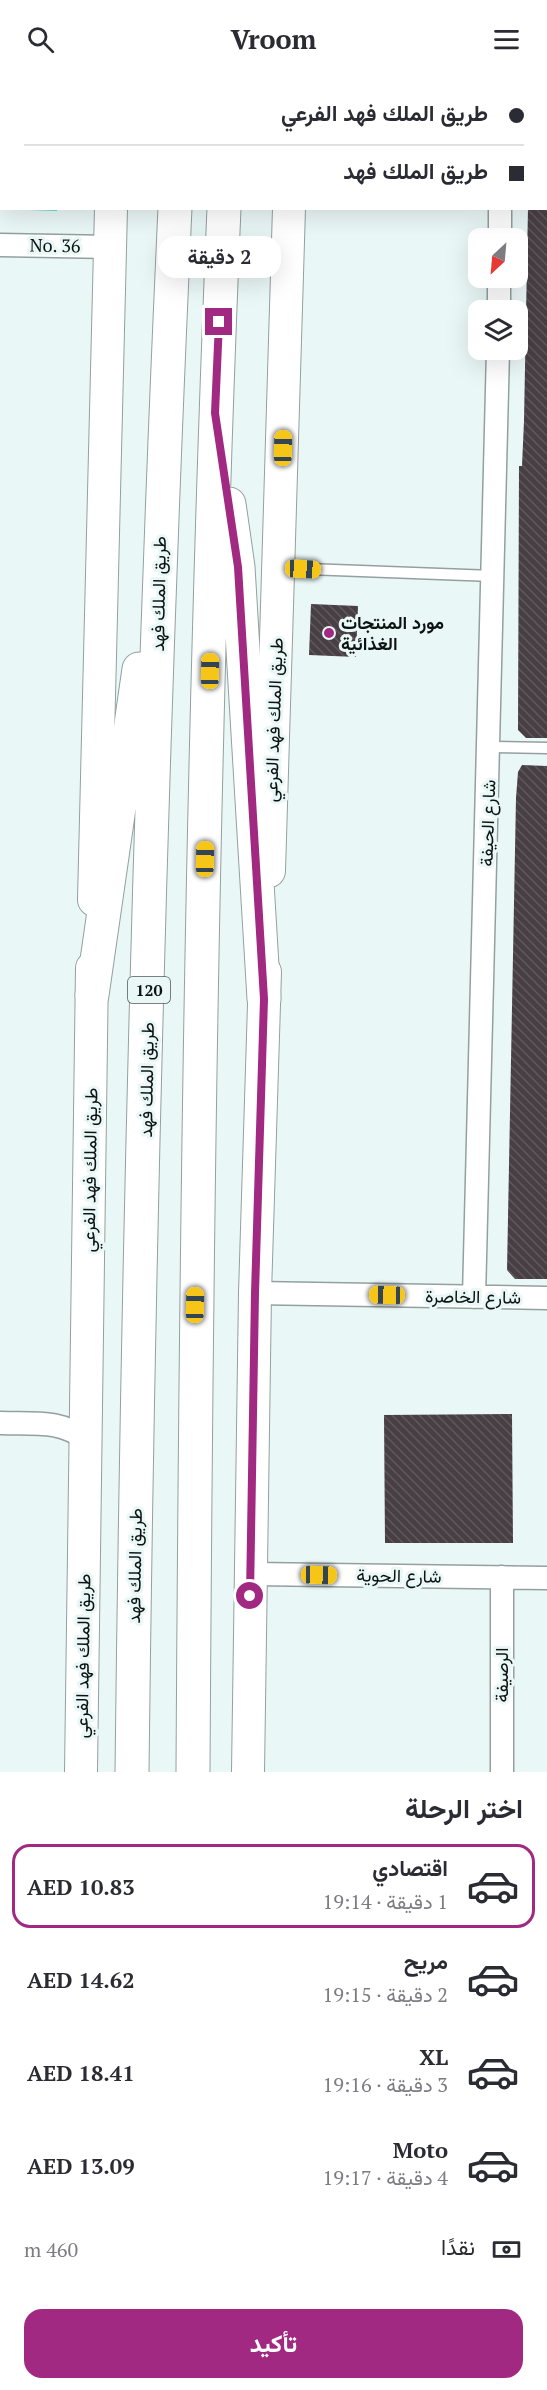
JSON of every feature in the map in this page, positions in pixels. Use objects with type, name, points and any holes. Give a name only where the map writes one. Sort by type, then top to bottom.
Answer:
[{"type":"highway","name":"طريق الملك فهد","points":[[132,1772],[135,1556],[161,522],[175,210]]},
{"type":"highway","points":[[193,1772],[195,1293],[215,413],[224,210]]},
{"type":"highway","points":[[215,413],[238,567],[264,999]]},
{"type":"highway","points":[[92,995],[161,522]]},
{"type":"main road","name":"طريق الملك فهد الفرعي","points":[[81,1772],[92,995],[111,210]]},
{"type":"main road","name":"طريق الملك فهد الفرعي","points":[[248,1772],[255,1293],[280,568],[289,210]]},
{"type":"street","points":[[500,210],[500,228]]},
{"type":"street","name":"No. 36","points":[[0,245],[111,248]]},
{"type":"street","name":"شارع الحيفة","points":[[474,1297],[490,747],[498,360]]},
{"type":"street","name":"شارع الخاصرة","points":[[255,1293],[547,1298]]},
{"type":"street","points":[[0,1423],[62,1426],[75,1430],[87,1441]]},
{"type":"street","name":"شارع الحوية","points":[[250,1574],[547,1578]]},
{"type":"street","name":"الرصيفة","points":[[502,1577],[502,1772]]},
{"type":"lane","points":[[280,568],[494,576]]},
{"type":"lane","points":[[490,747],[547,748]]},
{"type":"building","points":[[528,210],[547,210],[547,738],[526,738],[518,730],[519,466],[522,466],[525,360],[528,360]]},
{"type":"building","points":[[311,604],[358,606],[356,657],[309,655]]},
{"type":"building","points":[[522,765],[547,766],[547,1279],[515,1279],[507,1270],[516,798],[518,772]]},
{"type":"building","points":[[512,1414],[513,1543],[385,1543],[384,1415]]},
{"type":"place","name":"مورد المنتجات الغذائية","points":[[329,633]]},
{"type":"route","points":[[219,322],[215,413],[238,567],[264,999],[255,1293],[250,1596]]}]
